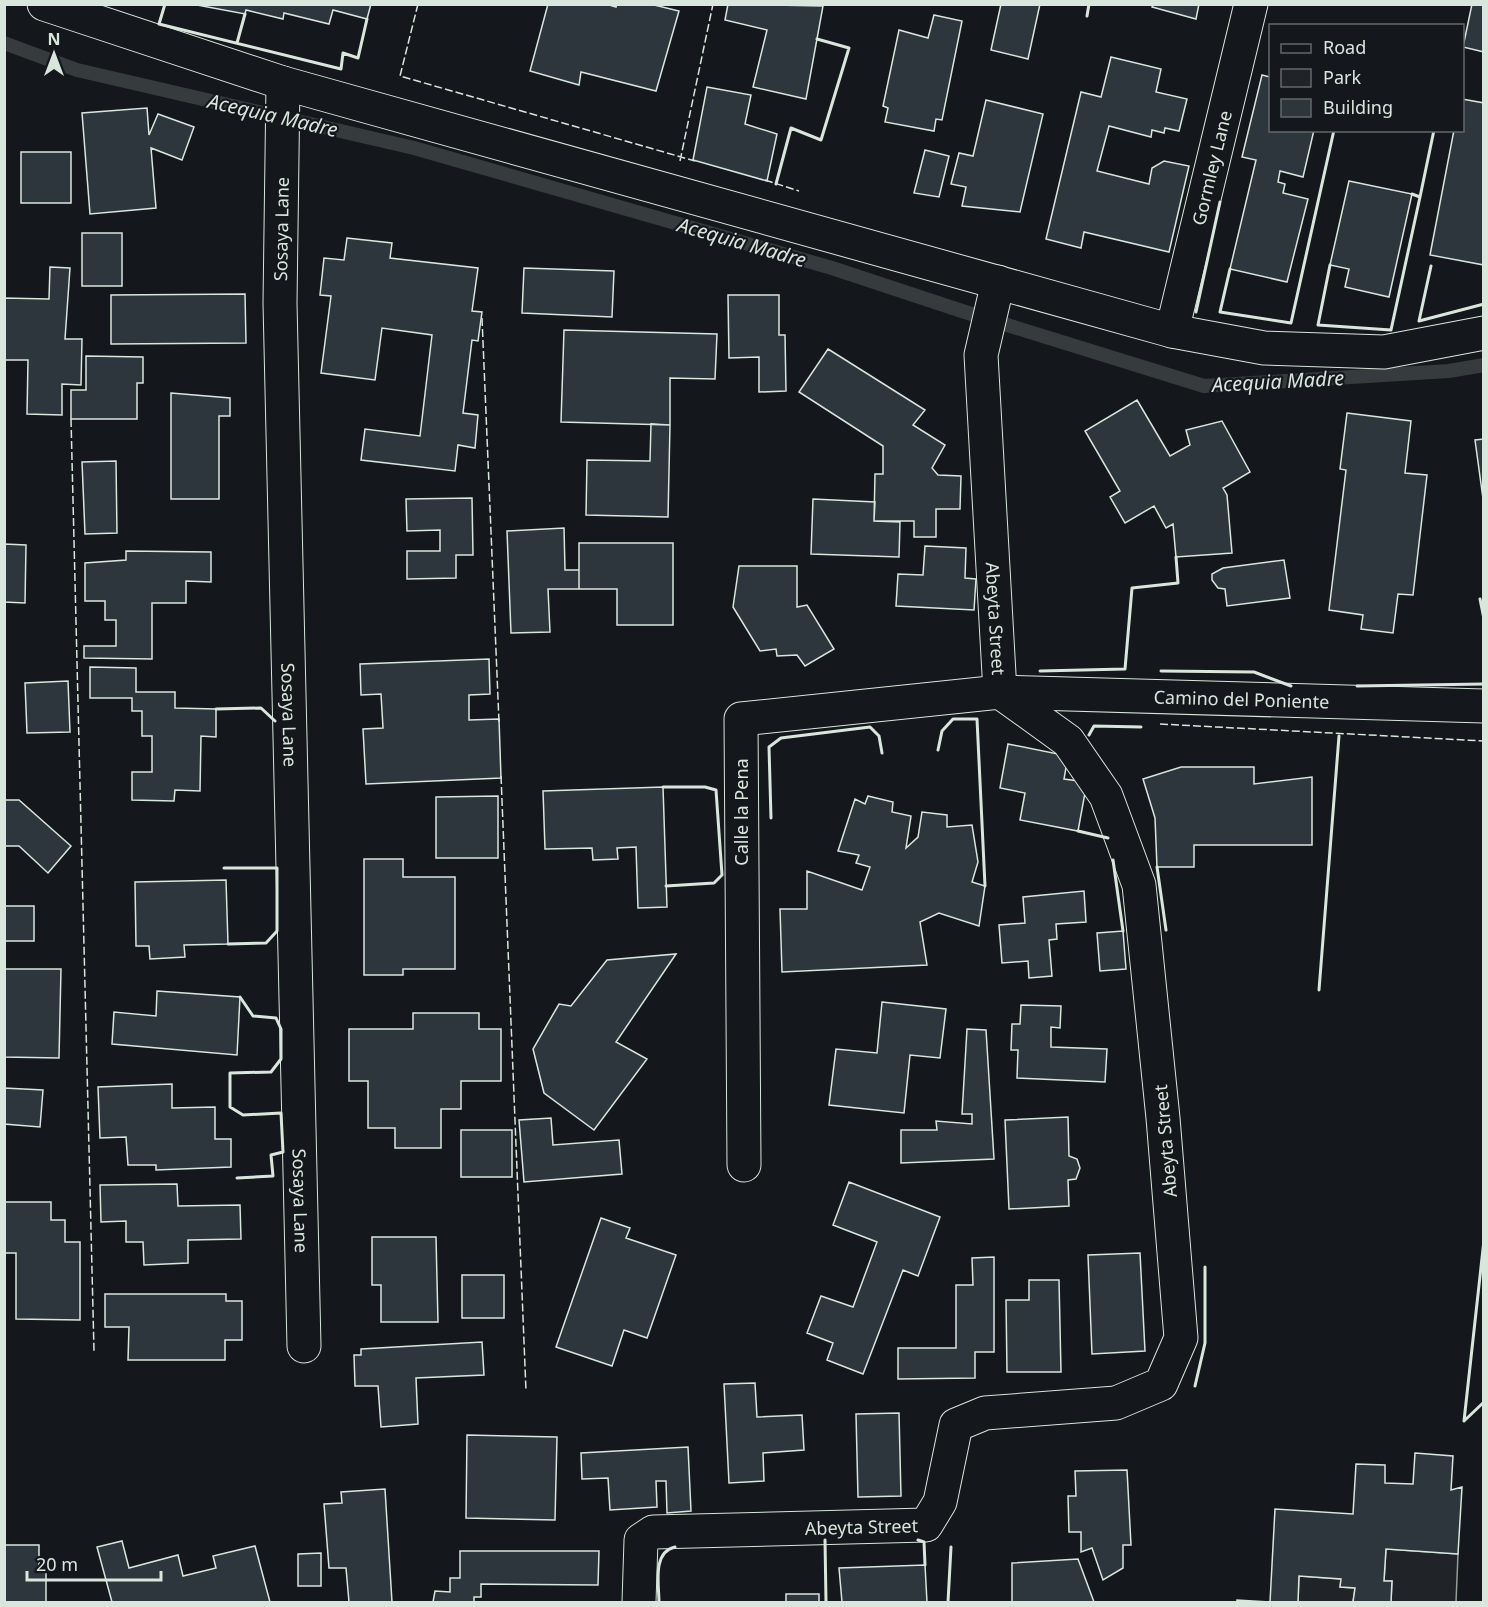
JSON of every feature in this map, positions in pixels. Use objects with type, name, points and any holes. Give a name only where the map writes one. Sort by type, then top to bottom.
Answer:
[{"type":"street","points":[[45,4],[283,83],[1172,331],[1264,348],[1384,352],[1484,333]]},
{"type":"street","name":"Gormley Lane","points":[[1172,331],[1251,4]]},
{"type":"street","name":"Sosaya Lane","points":[[283,83],[280,303],[304,1346]]},
{"type":"street","name":"Abeyta Street","points":[[639,1602],[641,1540],[653,1532],[926,1525],[940,1502],[956,1425],[985,1413],[1116,1403],[1161,1384],[1181,1338],[1163,1118],[1139,885],[1106,796],[1068,741],[1000,693],[981,355],[999,282]]},
{"type":"street","name":"Camino del Poniente","points":[[1000,693],[1484,706]]},
{"type":"street","name":"Calle la Pena","points":[[744,1165],[741,719],[1000,693]]},
{"type":"green space","points":[[1386,1549],[1458,1554],[1456,1602],[1391,1602],[1392,1581],[1384,1581]]},
{"type":"green space","points":[[1299,1576],[1341,1579],[1340,1587],[1355,1588],[1353,1602],[1298,1602]]},
{"type":"building","points":[[371,4],[367,19],[333,10],[329,24],[284,13],[283,19],[246,10],[245,14],[197,5]]},
{"type":"building","points":[[548,4],[606,4],[616,7],[617,4],[650,4],[679,11],[656,91],[581,72],[579,85],[530,71]]},
{"type":"building","points":[[728,4],[823,6],[806,99],[753,87],[767,30],[725,20]]},
{"type":"building","points":[[1001,4],[1040,4],[1028,59],[991,50]]},
{"type":"building","points":[[1153,4],[1199,4],[1196,19],[1152,7]]},
{"type":"building","points":[[1472,4],[1484,4],[1484,52],[1464,47]]},
{"type":"building","points":[[934,15],[962,21],[942,120],[936,119],[934,131],[885,122],[888,108],[883,106],[899,30],[928,38]]},
{"type":"building","points":[[1111,57],[1161,69],[1156,92],[1187,99],[1179,131],[1165,128],[1164,133],[1152,130],[1151,137],[1109,126],[1097,171],[1149,184],[1152,168],[1164,161],[1189,166],[1169,252],[1084,232],[1081,248],[1046,239],[1081,92],[1101,97]]},
{"type":"building","points":[[1262,75],[1269,77],[1269,132],[1314,132],[1303,177],[1280,171],[1278,182],[1285,184],[1283,193],[1308,199],[1287,282],[1230,269],[1256,160],[1242,157]]},
{"type":"building","points":[[707,87],[751,95],[745,124],[777,134],[767,181],[693,160]]},
{"type":"building","points":[[1464,99],[1484,103],[1484,265],[1430,255],[1454,132],[1464,132]]},
{"type":"building","points":[[986,100],[1043,114],[1020,212],[962,206],[966,187],[951,184],[959,153],[973,156]]},
{"type":"building","points":[[147,108],[149,135],[158,114],[194,127],[182,160],[151,148],[156,208],[90,214],[82,113]]},
{"type":"building","points":[[925,150],[949,156],[939,197],[914,193]]},
{"type":"building","points":[[21,152],[71,152],[71,203],[21,203]]},
{"type":"building","points":[[1349,181],[1412,194],[1389,297],[1345,287],[1349,269],[1330,265]]},
{"type":"building","points":[[82,233],[122,233],[122,286],[82,286]]},
{"type":"building","points":[[347,238],[392,243],[390,258],[478,268],[472,311],[482,312],[478,341],[472,340],[463,413],[478,415],[475,448],[458,445],[455,471],[361,460],[365,429],[420,436],[432,335],[382,328],[375,380],[321,373],[331,296],[320,295],[324,258],[344,260]]},
{"type":"building","points":[[50,267],[70,268],[65,339],[82,339],[81,385],[62,384],[62,415],[27,414],[28,360],[4,360],[4,298],[49,299]]},
{"type":"building","points":[[524,268],[614,271],[612,317],[522,313]]},
{"type":"building","points":[[245,294],[246,343],[111,344],[111,295]]},
{"type":"building","points":[[728,295],[779,295],[779,335],[785,335],[786,391],[759,392],[759,357],[729,358]]},
{"type":"building","points":[[564,330],[717,334],[715,379],[670,378],[670,425],[561,422]]},
{"type":"building","points":[[828,349],[925,410],[913,425],[945,445],[932,468],[938,475],[961,476],[960,509],[936,509],[936,537],[914,537],[914,521],[874,521],[875,474],[883,474],[883,446],[799,392]]},
{"type":"building","points":[[86,356],[143,357],[143,383],[137,383],[137,419],[71,419],[71,390],[86,390]]},
{"type":"building","points":[[171,393],[230,398],[230,416],[219,416],[219,499],[171,499]]},
{"type":"building","points":[[1137,400],[1170,456],[1190,445],[1186,430],[1222,421],[1250,472],[1223,488],[1227,495],[1232,553],[1176,557],[1173,524],[1166,528],[1154,506],[1125,523],[1110,497],[1120,491],[1085,431]]},
{"type":"building","points":[[1347,413],[1411,421],[1405,473],[1427,475],[1413,595],[1398,594],[1393,633],[1361,629],[1363,615],[1329,610],[1346,470],[1340,469]]},
{"type":"building","points":[[651,424],[670,425],[668,517],[586,515],[587,460],[650,461]]},
{"type":"building","points":[[1484,439],[1484,506],[1475,440]]},
{"type":"building","points":[[116,461],[117,533],[85,534],[82,462]]},
{"type":"building","points":[[472,498],[473,555],[456,555],[456,578],[407,579],[407,551],[440,551],[440,530],[407,531],[406,499]]},
{"type":"building","points":[[813,499],[875,502],[874,521],[900,522],[899,557],[811,554]]},
{"type":"building","points":[[564,528],[565,570],[579,570],[579,589],[548,589],[550,632],[511,633],[507,531]]},
{"type":"building","points":[[579,543],[673,543],[673,625],[617,625],[617,589],[579,589]]},
{"type":"building","points":[[4,544],[26,545],[25,603],[4,602]]},
{"type":"building","points":[[925,546],[966,548],[965,578],[976,579],[974,610],[896,606],[898,574],[923,575]]},
{"type":"building","points":[[126,551],[211,552],[211,582],[186,581],[186,603],[152,603],[152,659],[84,658],[84,646],[116,646],[116,620],[105,620],[105,601],[85,601],[85,563],[126,560]]},
{"type":"building","points":[[1284,560],[1290,598],[1227,606],[1225,589],[1218,588],[1212,580],[1212,574],[1223,568]]},
{"type":"building","points":[[739,566],[797,566],[797,607],[807,605],[834,649],[805,666],[797,655],[777,656],[776,649],[760,651],[733,607]]},
{"type":"building","points":[[489,659],[490,694],[469,695],[469,720],[499,719],[501,778],[366,784],[363,729],[383,728],[381,694],[361,695],[360,664]]},
{"type":"building","points":[[90,667],[136,668],[136,692],[175,692],[175,708],[216,709],[216,737],[201,736],[200,791],[175,790],[174,801],[132,800],[132,772],[152,772],[152,736],[142,736],[142,711],[132,711],[132,698],[90,698]]},
{"type":"building","points":[[68,681],[70,732],[27,733],[25,683]]},
{"type":"building","points":[[1008,744],[1068,756],[1064,779],[1087,782],[1078,831],[1020,820],[1025,793],[1000,788]]},
{"type":"building","points":[[1181,767],[1254,767],[1254,784],[1312,777],[1312,845],[1194,845],[1194,867],[1157,867],[1155,818],[1143,779]]},
{"type":"building","points":[[663,787],[667,907],[638,908],[636,847],[617,848],[618,859],[593,860],[592,848],[545,849],[543,791]]},
{"type":"building","points":[[498,796],[498,858],[436,858],[436,797]]},
{"type":"building","points":[[868,796],[893,802],[892,812],[911,816],[906,848],[918,837],[922,812],[947,815],[947,827],[972,825],[978,862],[972,882],[985,886],[979,926],[939,913],[920,922],[927,965],[782,972],[780,909],[807,909],[807,871],[862,890],[870,867],[856,863],[859,855],[838,851],[855,799],[865,804]]},
{"type":"building","points":[[4,800],[19,800],[71,846],[48,873],[19,846],[4,846]]},
{"type":"building","points":[[364,859],[403,859],[403,877],[455,877],[455,969],[403,969],[403,975],[364,975]]},
{"type":"building","points":[[226,880],[228,944],[184,945],[185,957],[150,959],[149,946],[136,946],[135,882]]},
{"type":"building","points":[[1084,891],[1086,922],[1056,924],[1057,939],[1049,940],[1052,976],[1029,978],[1028,961],[1002,963],[999,925],[1025,923],[1023,897]]},
{"type":"building","points":[[4,906],[34,906],[34,941],[4,941]]},
{"type":"building","points":[[1123,931],[1126,969],[1100,971],[1097,933]]},
{"type":"building","points":[[676,954],[616,1042],[647,1059],[594,1130],[544,1093],[533,1049],[559,1004],[571,1006],[607,960]]},
{"type":"building","points":[[4,969],[61,969],[59,1058],[4,1057]]},
{"type":"building","points":[[157,991],[240,997],[237,1055],[112,1044],[114,1012],[156,1016]]},
{"type":"building","points":[[882,1002],[946,1009],[940,1058],[910,1055],[904,1113],[829,1105],[836,1049],[877,1053]]},
{"type":"building","points":[[1021,1005],[1061,1006],[1060,1028],[1051,1027],[1051,1047],[1107,1049],[1105,1082],[1017,1078],[1018,1050],[1011,1050],[1012,1024],[1020,1024]]},
{"type":"building","points":[[413,1013],[479,1013],[479,1029],[501,1029],[501,1081],[461,1081],[461,1109],[441,1109],[441,1148],[395,1148],[395,1128],[368,1128],[368,1081],[349,1081],[349,1029],[413,1029]]},
{"type":"building","points":[[967,1029],[986,1030],[994,1159],[901,1163],[901,1130],[937,1130],[936,1121],[972,1124],[972,1114],[962,1114]]},
{"type":"building","points":[[172,1084],[172,1108],[215,1107],[215,1139],[231,1139],[231,1167],[156,1170],[156,1165],[128,1165],[126,1137],[100,1138],[98,1087]]},
{"type":"building","points":[[4,1088],[43,1090],[40,1127],[4,1124]]},
{"type":"building","points":[[1068,1117],[1069,1156],[1077,1159],[1080,1168],[1076,1179],[1068,1180],[1069,1206],[1009,1209],[1005,1120]]},
{"type":"building","points":[[551,1118],[553,1145],[619,1140],[622,1174],[524,1182],[519,1120]]},
{"type":"building","points":[[461,1130],[512,1130],[512,1177],[461,1177]]},
{"type":"building","points":[[849,1182],[940,1217],[918,1276],[903,1270],[863,1374],[827,1360],[833,1343],[807,1333],[821,1296],[853,1307],[877,1242],[833,1225]]},
{"type":"building","points":[[177,1184],[178,1206],[240,1205],[241,1239],[188,1240],[188,1263],[144,1265],[143,1242],[126,1242],[126,1221],[101,1222],[100,1185]]},
{"type":"building","points":[[4,1202],[51,1202],[51,1220],[65,1220],[65,1242],[80,1242],[80,1320],[16,1319],[16,1253],[4,1253]]},
{"type":"building","points":[[601,1218],[630,1228],[626,1238],[676,1255],[647,1338],[624,1330],[612,1366],[556,1347]]},
{"type":"building","points":[[372,1237],[436,1237],[438,1322],[381,1322],[381,1285],[372,1285]]},
{"type":"building","points":[[1140,1253],[1145,1351],[1092,1354],[1088,1255]]},
{"type":"building","points":[[994,1257],[994,1352],[975,1352],[975,1378],[898,1379],[898,1348],[956,1348],[956,1285],[973,1285],[972,1258]]},
{"type":"building","points":[[462,1275],[504,1275],[504,1318],[462,1318]]},
{"type":"building","points":[[1029,1280],[1059,1280],[1061,1372],[1007,1372],[1006,1300],[1029,1300]]},
{"type":"building","points":[[105,1294],[226,1294],[226,1301],[242,1301],[242,1340],[225,1340],[225,1360],[128,1360],[129,1327],[105,1327]]},
{"type":"building","points":[[482,1342],[484,1375],[416,1378],[418,1424],[381,1427],[378,1386],[355,1386],[354,1355],[361,1355],[361,1349]]},
{"type":"building","points":[[755,1383],[757,1417],[802,1415],[804,1450],[763,1453],[764,1481],[729,1483],[724,1384]]},
{"type":"building","points":[[899,1413],[901,1496],[858,1497],[856,1414]]},
{"type":"building","points":[[467,1435],[557,1437],[555,1520],[466,1518]]},
{"type":"building","points":[[688,1447],[691,1511],[667,1513],[666,1481],[656,1481],[657,1507],[610,1510],[608,1478],[582,1479],[581,1453]]},
{"type":"building","points":[[1415,1453],[1453,1456],[1451,1490],[1462,1487],[1458,1554],[1386,1549],[1384,1581],[1392,1581],[1391,1602],[1353,1602],[1355,1588],[1340,1587],[1341,1579],[1299,1576],[1298,1602],[1270,1602],[1275,1509],[1353,1514],[1356,1464],[1385,1465],[1385,1483],[1413,1484]]},
{"type":"building","points":[[1127,1470],[1131,1545],[1123,1545],[1123,1568],[1103,1580],[1092,1548],[1081,1552],[1081,1532],[1069,1532],[1068,1496],[1076,1496],[1075,1471]]},
{"type":"building","points":[[385,1489],[392,1602],[349,1602],[346,1568],[329,1568],[324,1504],[342,1503],[341,1492]]},
{"type":"building","points":[[122,1541],[129,1568],[178,1555],[183,1576],[216,1568],[213,1556],[255,1546],[270,1602],[112,1602],[97,1547]]},
{"type":"building","points":[[4,1545],[39,1545],[39,1569],[46,1569],[46,1602],[4,1602]]},
{"type":"building","points":[[460,1551],[599,1551],[598,1585],[481,1584],[481,1597],[474,1597],[474,1602],[433,1602],[435,1591],[450,1592],[450,1578],[460,1578]]},
{"type":"building","points":[[321,1553],[321,1586],[298,1586],[298,1554]]},
{"type":"building","points":[[1078,1559],[1094,1602],[1012,1602],[1012,1563]]},
{"type":"building","points":[[925,1565],[927,1602],[842,1602],[839,1568]]},
{"type":"building","points":[[786,1594],[819,1594],[819,1602],[786,1602]]},
{"type":"building","points":[[1237,1600],[1270,1602],[1237,1602]]},
{"type":"waterway","name":"Acequia Madre","points":[[4,43],[77,70],[414,148],[832,268],[1204,386],[1449,371],[1484,365]]},
{"type":"fence","points":[[418,4],[400,76],[695,161]]},
{"type":"fence","points":[[680,161],[713,4]]},
{"type":"fence","points":[[765,180],[799,191]]},
{"type":"fence","points":[[482,318],[499,722]]},
{"type":"fence","points":[[71,419],[94,1351]]},
{"type":"fence","points":[[1160,724],[1484,741]]},
{"type":"fence","points":[[501,776],[526,1391]]},
{"type":"wall","points":[[165,4],[159,24],[341,69],[343,53],[358,58],[367,19]]},
{"type":"wall","points":[[1087,16],[1089,4]]},
{"type":"wall","points":[[237,43],[245,14]]},
{"type":"wall","points":[[776,184],[791,128],[821,140],[849,48],[817,39]]},
{"type":"wall","points":[[1230,269],[1220,312],[1291,323],[1334,132]]},
{"type":"wall","points":[[1420,197],[1434,132]]},
{"type":"wall","points":[[1330,265],[1318,325],[1391,330],[1420,197],[1412,194]]},
{"type":"wall","points":[[1196,312],[1220,202]]},
{"type":"wall","points":[[1431,266],[1419,321],[1484,304]]},
{"type":"wall","points":[[1040,671],[1125,669],[1132,588],[1178,583],[1176,557]]},
{"type":"wall","points":[[1480,599],[1484,619]]},
{"type":"wall","points":[[1161,671],[1254,672],[1291,686]]},
{"type":"wall","points":[[1357,686],[1484,684]]},
{"type":"wall","points":[[216,709],[261,708],[275,721]]},
{"type":"wall","points":[[938,750],[942,731],[953,719],[977,719],[985,886]]},
{"type":"wall","points":[[1089,735],[1094,726],[1141,727]]},
{"type":"wall","points":[[771,818],[769,747],[781,738],[870,727],[879,736],[882,753]]},
{"type":"wall","points":[[1319,990],[1339,736]]},
{"type":"wall","points":[[663,787],[705,787],[716,790],[722,875],[714,883],[666,886]]},
{"type":"wall","points":[[1078,831],[1108,838]]},
{"type":"wall","points":[[1113,860],[1123,931]]},
{"type":"wall","points":[[1157,867],[1166,930]]},
{"type":"wall","points":[[224,868],[277,868],[277,931],[266,943],[228,944]]},
{"type":"wall","points":[[237,1178],[273,1176],[271,1155],[283,1152],[281,1113],[243,1115],[230,1107],[230,1073],[271,1072],[281,1059],[281,1029],[276,1018],[253,1016],[240,997]]},
{"type":"wall","points":[[1464,1421],[1484,1240]]},
{"type":"wall","points":[[1195,1386],[1205,1343],[1205,1267]]},
{"type":"wall","points":[[1464,1421],[1484,1402]]},
{"type":"wall","points":[[825,1540],[826,1602]]},
{"type":"wall","points":[[918,1540],[924,1542],[925,1565]]},
{"type":"wall","points":[[659,1602],[660,1562],[663,1555],[675,1547]]},
{"type":"wall","points":[[948,1602],[951,1547]]}]
